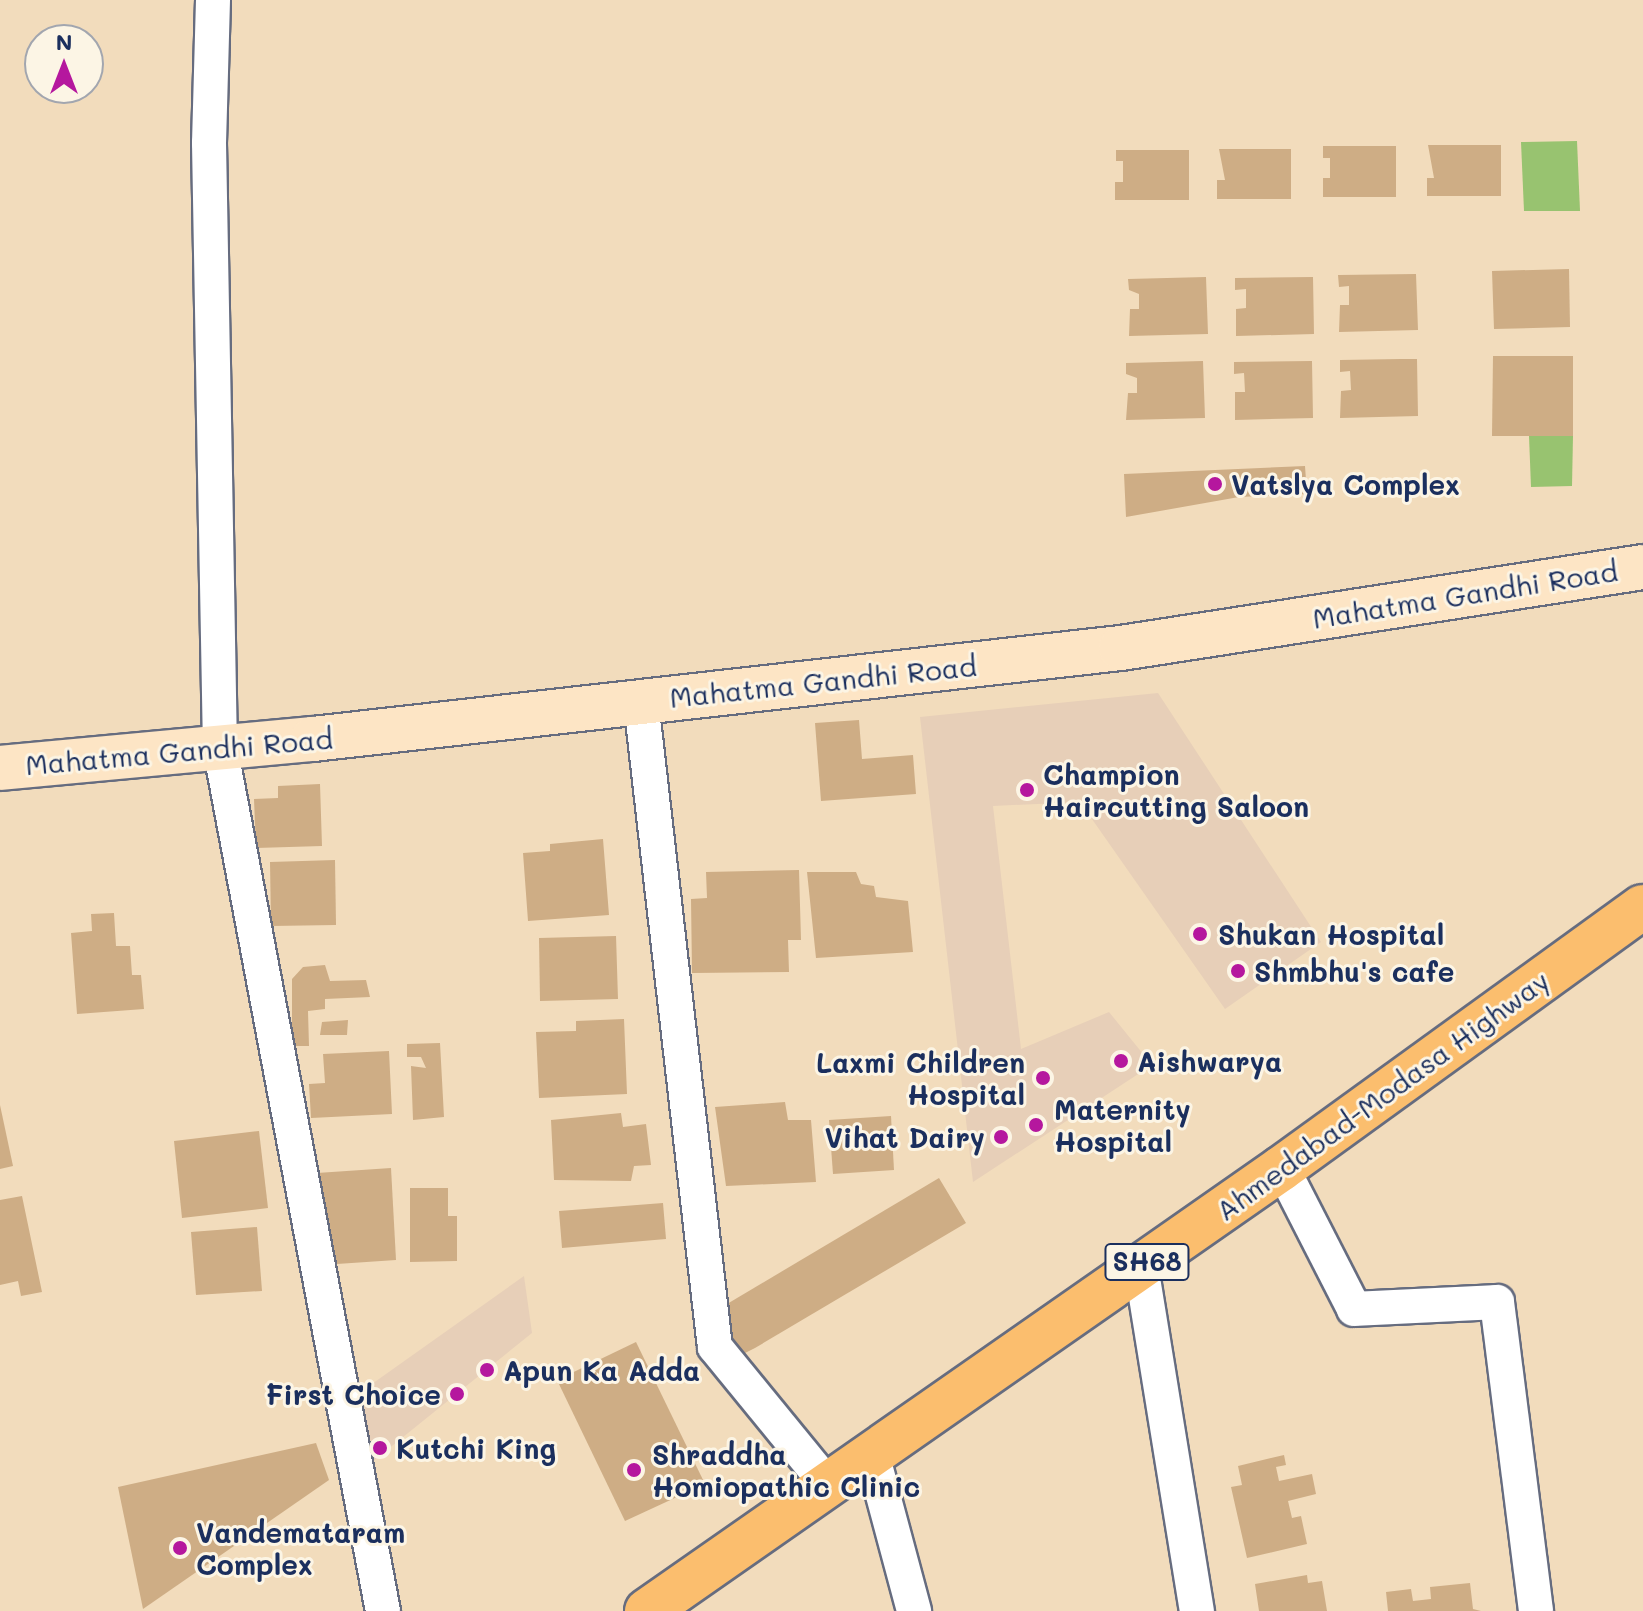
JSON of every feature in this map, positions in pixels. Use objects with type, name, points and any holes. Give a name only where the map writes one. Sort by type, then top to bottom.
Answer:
[{"type":"main road","name":"Ahmedabad-Modasa Highway","points":[[647,1611],[1282,1168],[1643,907]]},
{"type":"street","points":[[213,0],[209,143],[220,747],[383,1611]]},
{"type":"street","name":"Mahatma Gandhi Road","points":[[0,768],[641,702],[1121,648],[1643,567]]},
{"type":"street","points":[[641,702],[715,1347],[828,1485]]},
{"type":"street","points":[[1282,1168],[1354,1309],[1497,1302],[1536,1611]]},
{"type":"street","points":[[1141,1266],[1197,1611]]},
{"type":"street","points":[[872,1454],[914,1611]]},
{"type":"shaded area","points":[[1158,693],[1321,942],[1225,1009],[1080,802],[993,806],[1021,1049],[1109,1012],[1152,1065],[973,1182],[920,717]]},
{"type":"shaded area","points":[[524,1276],[532,1333],[356,1475],[355,1396]]},
{"type":"green space","points":[[1577,141],[1580,211],[1524,211],[1521,142]]},
{"type":"green space","points":[[1529,436],[1573,436],[1572,486],[1531,487]]},
{"type":"building","points":[[1428,145],[1501,145],[1501,196],[1427,196],[1427,178],[1434,178]]},
{"type":"building","points":[[1323,146],[1396,146],[1396,197],[1323,197],[1323,178],[1330,178],[1330,158],[1323,158]]},
{"type":"building","points":[[1219,149],[1291,149],[1291,199],[1217,199],[1217,180],[1225,180]]},
{"type":"building","points":[[1116,150],[1189,150],[1189,200],[1115,200],[1115,182],[1123,182],[1123,161],[1116,161]]},
{"type":"building","points":[[1569,269],[1570,327],[1494,329],[1492,271]]},
{"type":"building","points":[[1416,274],[1418,330],[1339,332],[1340,305],[1349,305],[1349,286],[1339,287],[1338,275]]},
{"type":"building","points":[[1206,277],[1208,334],[1129,336],[1130,309],[1139,309],[1139,294],[1129,290],[1128,279]]},
{"type":"building","points":[[1313,277],[1314,334],[1236,336],[1236,309],[1246,308],[1246,289],[1235,290],[1235,278]]},
{"type":"building","points":[[1493,356],[1573,356],[1573,436],[1492,436]]},
{"type":"building","points":[[1417,359],[1418,416],[1340,418],[1341,391],[1351,390],[1350,371],[1340,372],[1340,360]]},
{"type":"building","points":[[1203,361],[1205,418],[1126,420],[1128,393],[1137,393],[1137,378],[1126,374],[1126,363]]},
{"type":"building","points":[[1312,361],[1313,418],[1235,420],[1235,392],[1245,392],[1244,373],[1234,374],[1234,362]]},
{"type":"building","name":"Vatslya Complex","points":[[1305,466],[1307,494],[1239,497],[1126,517],[1124,474]]},
{"type":"building","points":[[859,720],[862,759],[913,755],[916,794],[821,801],[815,723]]},
{"type":"building","points":[[320,784],[322,846],[256,848],[254,799],[278,798],[278,786]]},
{"type":"building","points":[[603,839],[609,915],[528,921],[523,853],[550,851],[550,844]]},
{"type":"building","points":[[335,860],[336,925],[271,926],[270,862]]},
{"type":"building","points":[[799,870],[801,940],[788,940],[789,972],[692,973],[691,899],[707,898],[706,872]]},
{"type":"building","points":[[807,872],[856,872],[861,884],[874,886],[876,897],[908,901],[913,952],[816,958]]},
{"type":"building","points":[[114,913],[116,946],[130,946],[132,975],[141,975],[144,1009],[77,1014],[71,933],[92,931],[91,914]]},
{"type":"building","points":[[616,936],[618,999],[540,1001],[539,938]]},
{"type":"building","points":[[325,965],[330,981],[366,980],[370,997],[325,999],[325,1009],[308,1011],[309,1046],[292,1046],[292,979],[303,967]]},
{"type":"building","points":[[624,1019],[627,1094],[539,1098],[536,1032],[576,1031],[576,1021]]},
{"type":"building","points":[[348,1020],[347,1035],[320,1035],[322,1022]]},
{"type":"building","points":[[440,1043],[444,1117],[413,1120],[411,1066],[426,1068],[421,1057],[407,1057],[407,1044]]},
{"type":"building","points":[[389,1051],[392,1114],[311,1118],[309,1084],[325,1083],[323,1054]]},
{"type":"building","points":[[785,1102],[788,1120],[811,1120],[816,1182],[726,1186],[715,1107]]},
{"type":"building","points":[[0,1105],[13,1166],[0,1169]]},
{"type":"building","points":[[621,1113],[623,1127],[646,1124],[651,1165],[634,1166],[631,1181],[554,1180],[551,1120]]},
{"type":"building","points":[[891,1116],[894,1170],[833,1174],[829,1120]]},
{"type":"building","points":[[259,1131],[268,1208],[182,1218],[174,1141]]},
{"type":"building","points":[[391,1168],[396,1260],[322,1265],[317,1173]]},
{"type":"building","points":[[939,1178],[966,1223],[755,1348],[743,1354],[733,1348],[727,1304]]},
{"type":"building","points":[[410,1188],[448,1188],[448,1216],[457,1216],[457,1261],[410,1262]]},
{"type":"building","points":[[22,1196],[42,1292],[21,1296],[18,1281],[0,1285],[0,1200]]},
{"type":"building","points":[[663,1203],[666,1239],[562,1248],[559,1211]]},
{"type":"building","points":[[257,1227],[262,1291],[196,1295],[191,1232]]},
{"type":"building","points":[[636,1342],[705,1484],[625,1521],[557,1380]]},
{"type":"building","name":"Vandemataram Complex","points":[[316,1443],[329,1480],[143,1609],[118,1487]]},
{"type":"building","points":[[1284,1455],[1286,1465],[1276,1467],[1279,1481],[1312,1474],[1316,1494],[1288,1501],[1292,1518],[1301,1516],[1307,1544],[1247,1558],[1231,1487],[1242,1485],[1238,1466]]},
{"type":"building","points":[[1307,1575],[1308,1583],[1322,1581],[1327,1611],[1259,1611],[1255,1584]]},
{"type":"building","points":[[1470,1583],[1473,1609],[1481,1611],[1388,1611],[1386,1592],[1411,1589],[1413,1601],[1431,1599],[1430,1587]]},
{"type":"place","name":"Vatslya Complex","points":[[1215,484]]},
{"type":"place","name":"Champion Haircutting Saloon","points":[[1027,790]]},
{"type":"place","name":"Shukan Hospital","points":[[1200,934]]},
{"type":"place","name":"Shmbhu's cafe","points":[[1238,971]]},
{"type":"place","name":"Aishwarya","points":[[1121,1061]]},
{"type":"place","name":"Laxmi Children Hospital","points":[[1043,1078]]},
{"type":"place","name":"Maternity Hospital","points":[[1036,1125]]},
{"type":"place","name":"Vihat Dairy","points":[[1001,1137]]},
{"type":"place","name":"Apun Ka Adda","points":[[487,1370]]},
{"type":"place","name":"First Choice","points":[[457,1394]]},
{"type":"place","name":"Kutchi King","points":[[380,1448]]},
{"type":"place","name":"Shraddha Homiopathic Clinic","points":[[634,1470]]},
{"type":"place","name":"Vandemataram Complex","points":[[180,1548]]}]
